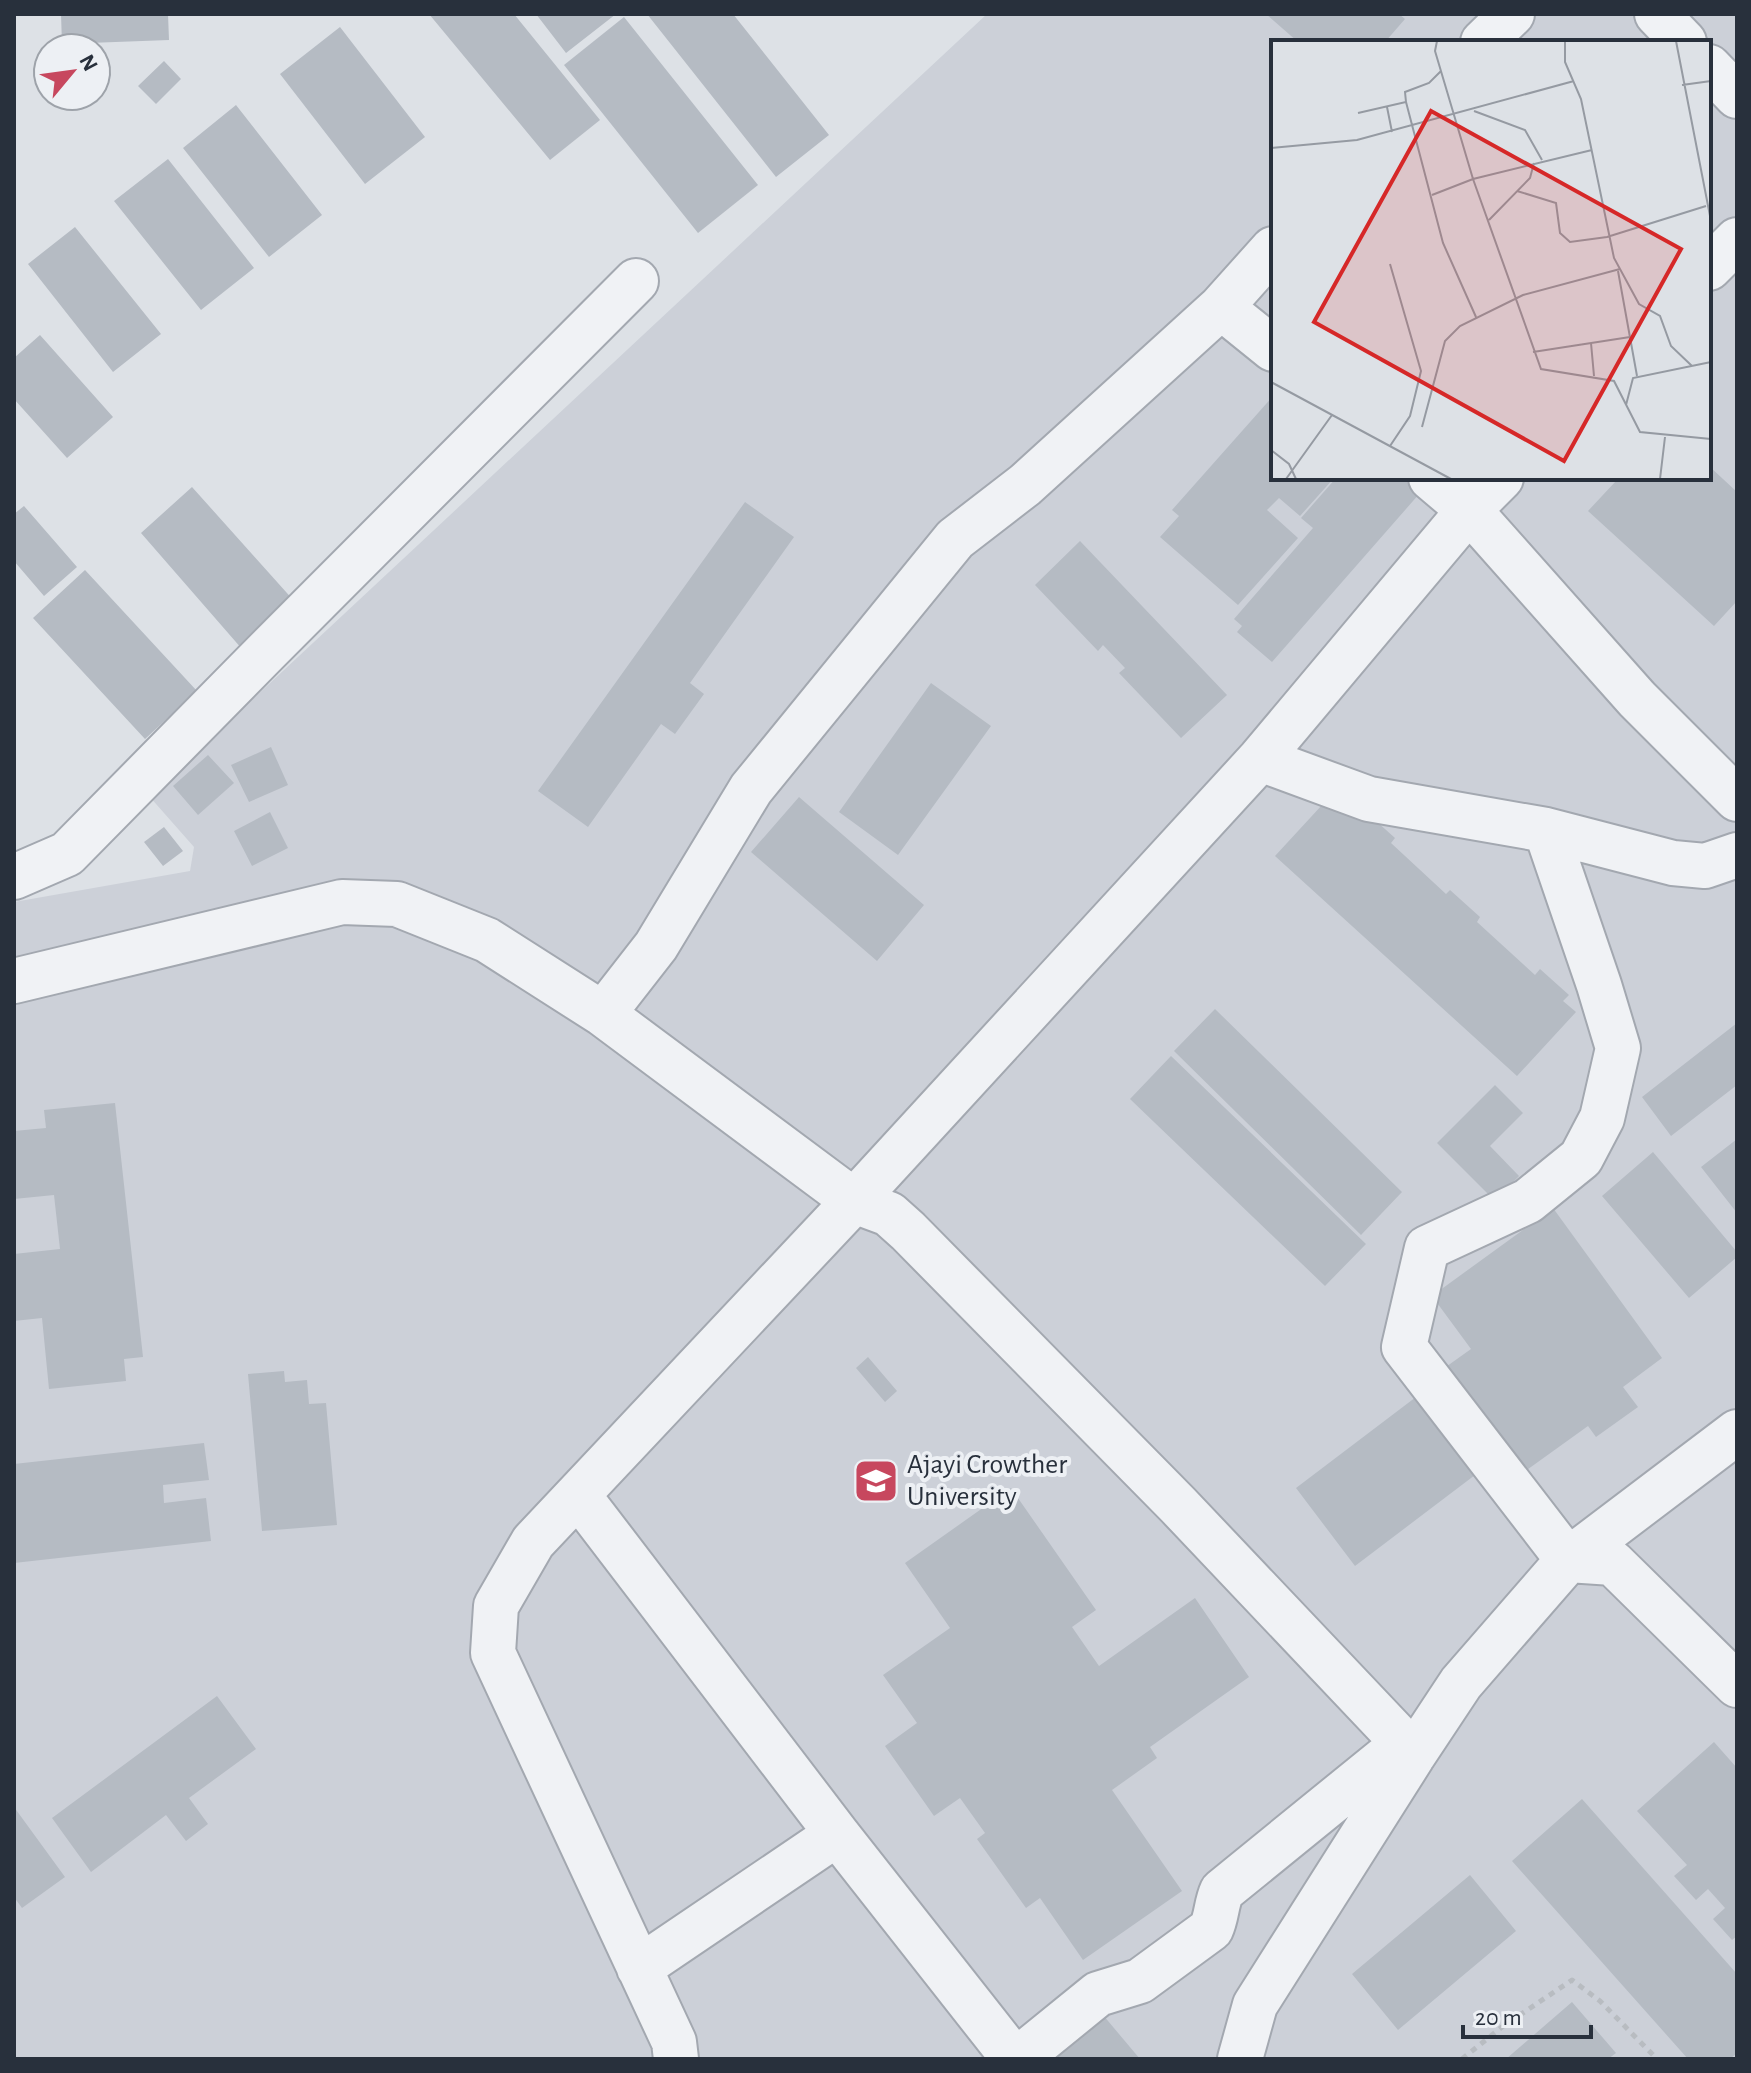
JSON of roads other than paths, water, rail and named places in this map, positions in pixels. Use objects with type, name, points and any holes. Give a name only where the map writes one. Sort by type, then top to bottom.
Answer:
[{"type":"street","points":[[1485,40],[1512,14]]},
{"type":"street","points":[[1657,14],[1682,40]]},
{"type":"street","points":[[1711,69],[1737,96]]},
{"type":"street","points":[[1711,266],[1737,240]]},
{"type":"street","points":[[603,1014],[656,946],[751,789],[955,539],[1025,485],[1221,307],[1271,251]]},
{"type":"street","points":[[14,877],[67,854],[636,281]]},
{"type":"street","points":[[1221,307],[1271,347]]},
{"type":"street","points":[[1433,480],[1469,510],[1637,699],[1737,799]]},
{"type":"street","points":[[676,2059],[674,2042],[493,1653],[496,1606],[533,1542],[854,1201],[1260,759],[1469,510],[1499,480]]},
{"type":"street","points":[[1260,759],[1369,799],[1546,830],[1673,863],[1705,866],[1737,855]]},
{"type":"street","points":[[1546,830],[1618,1048],[1602,1118],[1581,1158],[1528,1201],[1427,1248],[1404,1347],[1568,1560],[1613,1563],[1737,1685]]},
{"type":"street","points":[[14,981],[342,902],[397,904],[487,940],[603,1014],[854,1201],[889,1214],[1178,1505],[1409,1748]]},
{"type":"street","points":[[1240,2059],[1255,2005],[1409,1748],[1568,1560],[1737,1432]]},
{"type":"street","points":[[578,1495],[837,1834],[1016,2059],[1098,1994],[1140,1981],[1211,1929],[1216,1902],[1222,1891],[1409,1748]]},
{"type":"street","points":[[639,1968],[837,1834]]},
{"type":"place","name":"Ajayi Crowther University","points":[[876,1481]]}]
